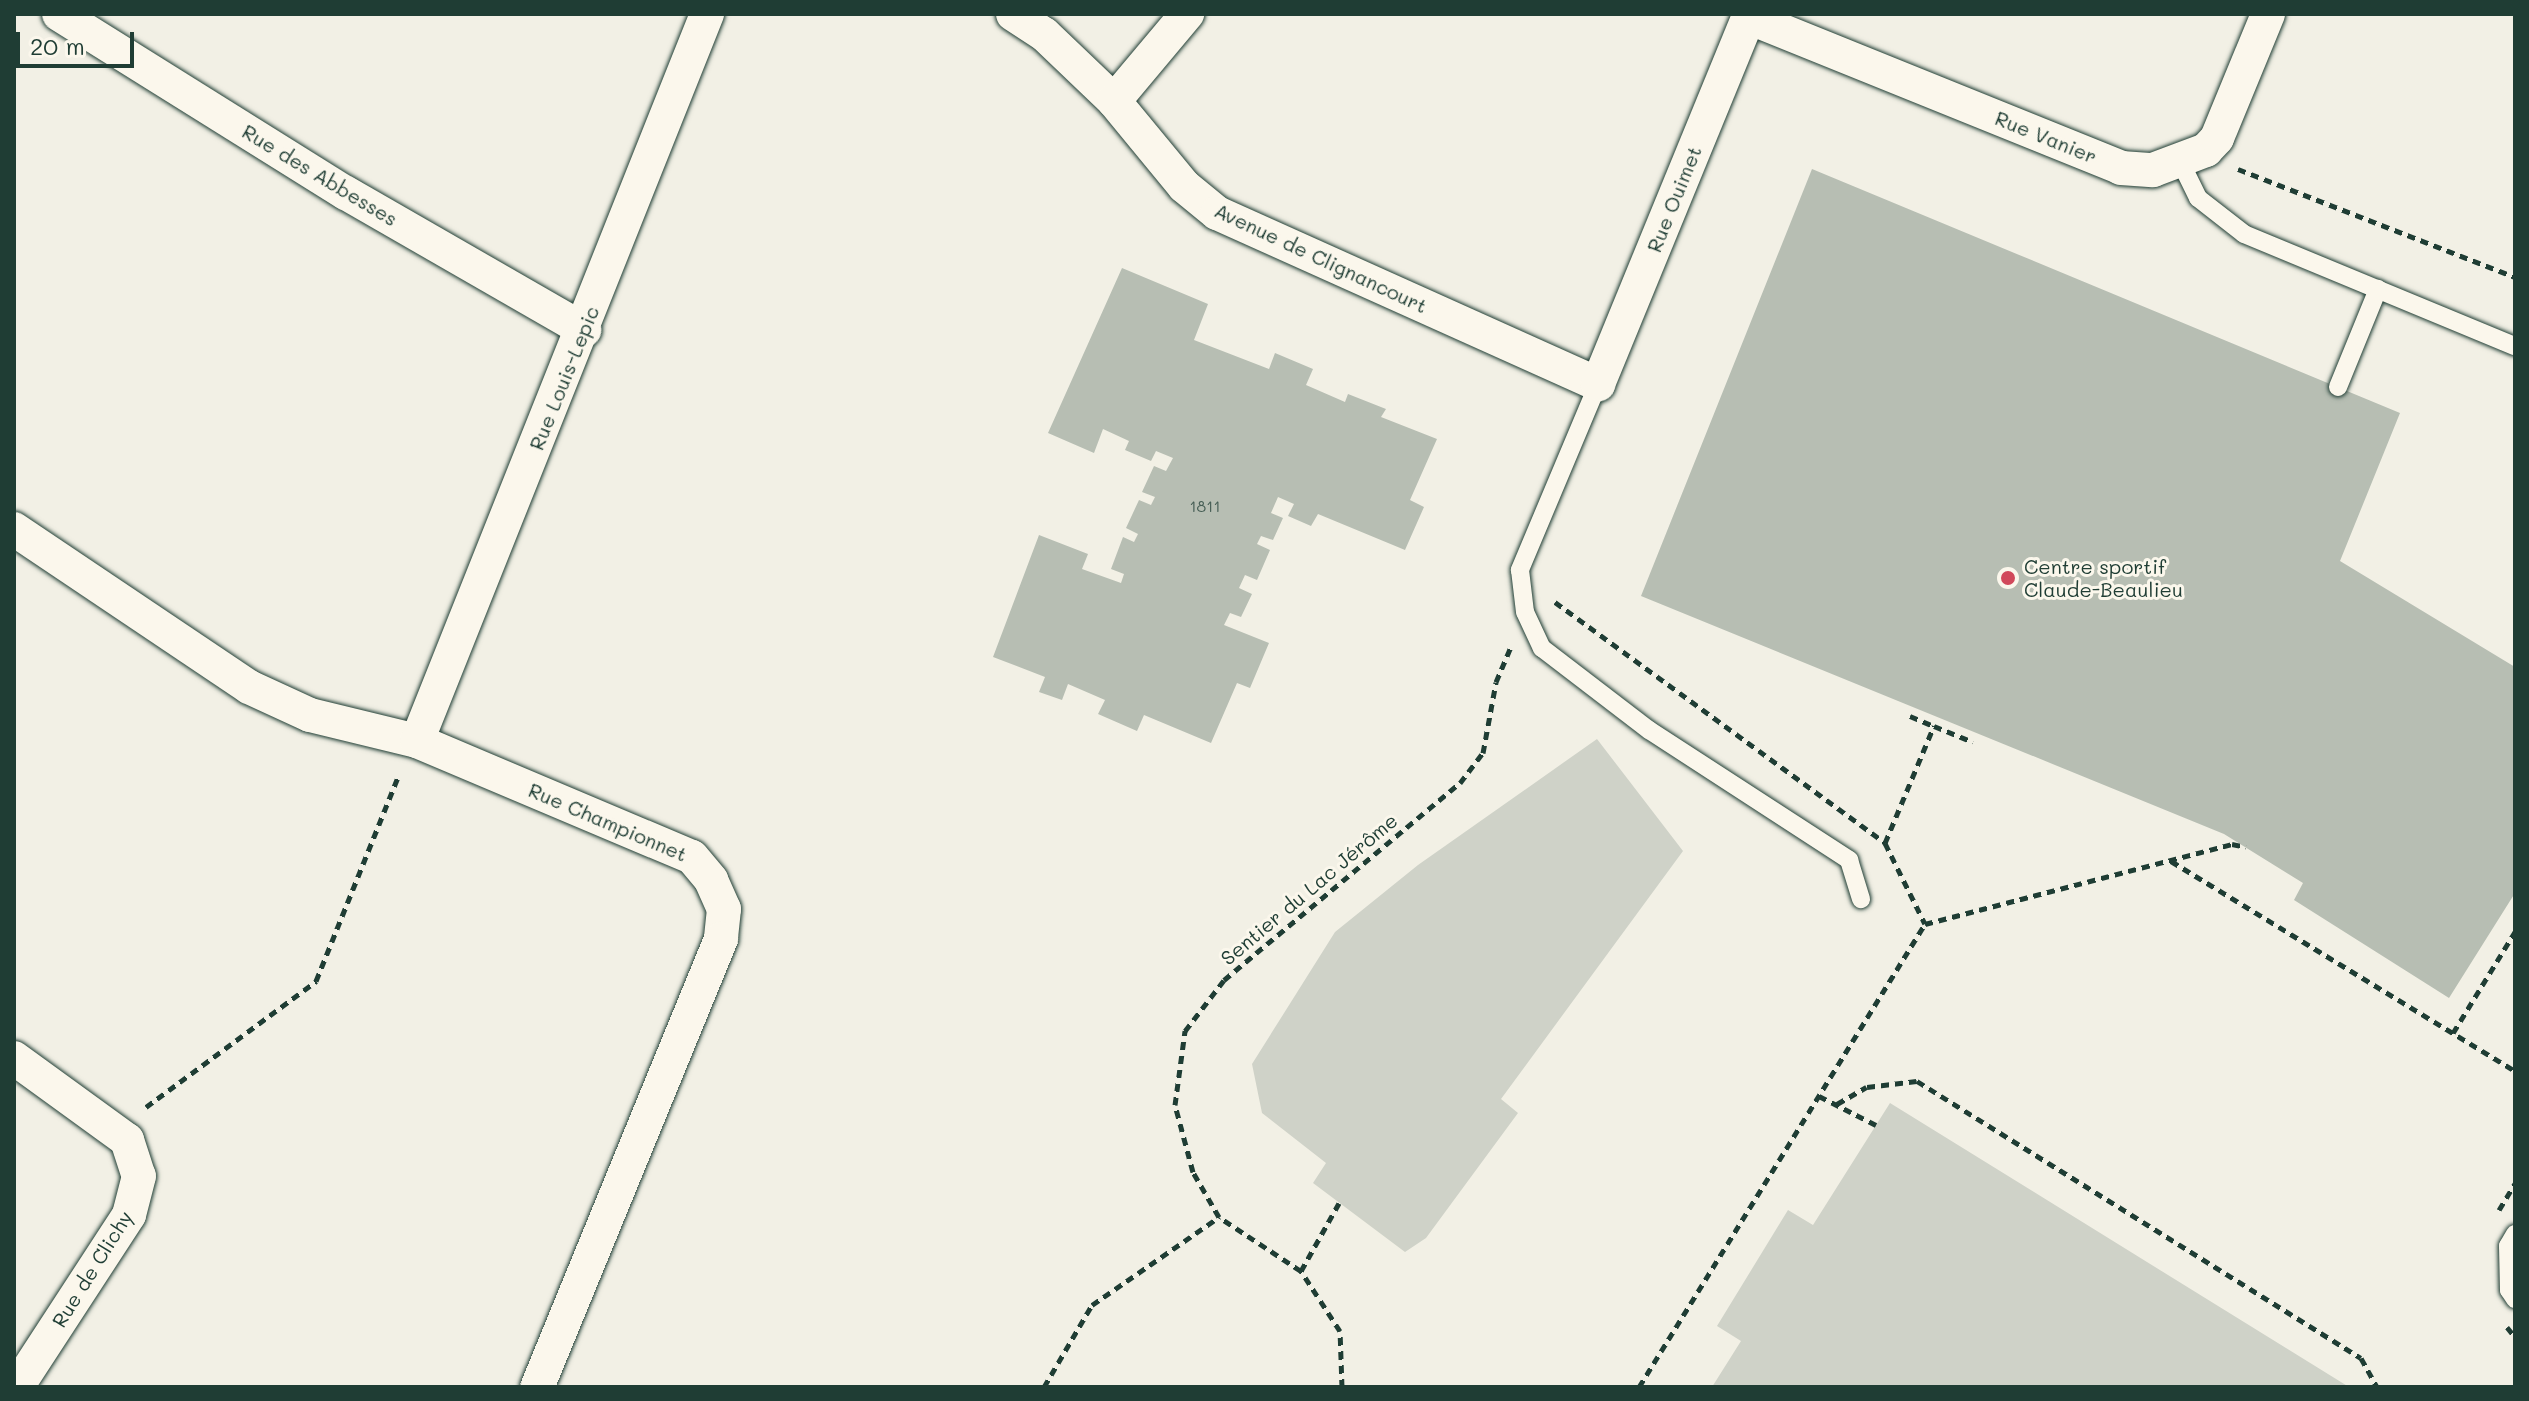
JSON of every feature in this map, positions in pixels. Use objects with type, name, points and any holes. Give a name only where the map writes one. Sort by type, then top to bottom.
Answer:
[{"type":"street","name":"Rue des Abbesses","points":[[59,14],[346,193],[584,330]]},
{"type":"street","name":"Rue Louis-Lepic","points":[[417,741],[584,330],[707,14]]},
{"type":"street","name":"Avenue de Clignancourt","points":[[1013,14],[1044,34],[1114,101],[1184,186],[1217,213],[1598,384]]},
{"type":"street","points":[[1114,101],[1187,14]]},
{"type":"street","points":[[2194,156],[2217,138],[2268,14]]},
{"type":"street","name":"Rue Vanier","points":[[1749,15],[2121,168],[2153,170],[2194,156]]},
{"type":"street","name":"Rue Ouimet","points":[[1598,384],[1749,15]]},
{"type":"street","name":"Rue Championnet","points":[[14,529],[249,687],[310,715],[417,741],[692,857],[711,880],[724,909],[721,939],[537,1387]]},
{"type":"street","name":"Rue de Clichy","points":[[14,1058],[127,1140],[139,1176],[129,1215],[17,1387]]},
{"type":"lane","points":[[2194,156],[2198,198],[2244,234],[2515,346]]},
{"type":"lane","points":[[2338,387],[2378,289]]},
{"type":"lane","points":[[1598,384],[1520,570],[1525,612],[1542,648],[1649,730],[1849,860],[1861,899]]},
{"type":"lane","points":[[2515,1234],[2508,1246],[2509,1290],[2515,1299]]},
{"type":"path","points":[[2194,156],[2515,277]]},
{"type":"path","points":[[1555,602],[1885,843],[1925,924]]},
{"type":"path","name":"Sentier du Lac Jérôme","points":[[1342,1387],[1340,1331],[1301,1271],[1219,1217],[1193,1172],[1175,1105],[1185,1031],[1224,980],[1460,783],[1483,753],[1496,682],[1525,612]]},
{"type":"path","points":[[1910,716],[1973,742]]},
{"type":"path","points":[[1885,843],[1934,726]]},
{"type":"path","points":[[142,1110],[316,981],[400,771]]},
{"type":"path","points":[[1639,1387],[1925,924],[2232,844],[2246,847]]},
{"type":"path","points":[[2170,860],[2515,1071]]},
{"type":"path","points":[[2453,1033],[2515,932]]},
{"type":"path","points":[[1837,1104],[1867,1087],[1917,1081],[2361,1358],[2377,1387]]},
{"type":"path","points":[[1819,1096],[1876,1125]]},
{"type":"path","points":[[1301,1271],[1339,1203]]},
{"type":"path","points":[[1044,1387],[1092,1305],[1219,1217]]},
{"type":"shaded area","points":[[1597,739],[1683,851],[1501,1099],[1518,1113],[1426,1238],[1405,1252],[1313,1183],[1326,1163],[1262,1113],[1252,1064],[1335,932],[1418,865]]},
{"type":"shaded area","points":[[1890,1103],[2349,1387],[1712,1387],[1741,1341],[1717,1326],[1788,1210],[1813,1225]]},
{"type":"building","name":"Centre sportif Claude-Beaulieu","points":[[1812,169],[2400,413],[2340,561],[2515,667],[2515,893],[2449,998],[2294,900],[2303,883],[2224,834],[1641,596]]},
{"type":"building","points":[[1122,268],[1208,304],[1194,340],[1269,369],[1275,353],[1313,369],[1306,385],[1345,402],[1348,394],[1386,409],[1381,417],[1437,439],[1410,500],[1424,507],[1405,550],[1318,514],[1311,526],[1288,516],[1294,504],[1278,497],[1271,513],[1283,518],[1273,540],[1261,536],[1257,544],[1270,550],[1257,580],[1245,575],[1239,588],[1252,594],[1241,617],[1230,613],[1224,625],[1269,643],[1250,688],[1237,683],[1211,743],[1144,715],[1137,731],[1098,714],[1105,700],[1068,684],[1062,700],[1039,692],[1045,677],[993,657],[1039,535],[1088,554],[1082,569],[1121,583],[1124,574],[1111,569],[1123,537],[1134,542],[1138,534],[1126,528],[1139,500],[1151,505],[1155,497],[1142,492],[1154,466],[1166,471],[1173,458],[1156,451],[1151,461],[1125,450],[1129,441],[1103,429],[1094,453],[1048,433]]},
{"type":"place","name":"Centre sportif Claude-Beaulieu","points":[[2008,578]]}]
